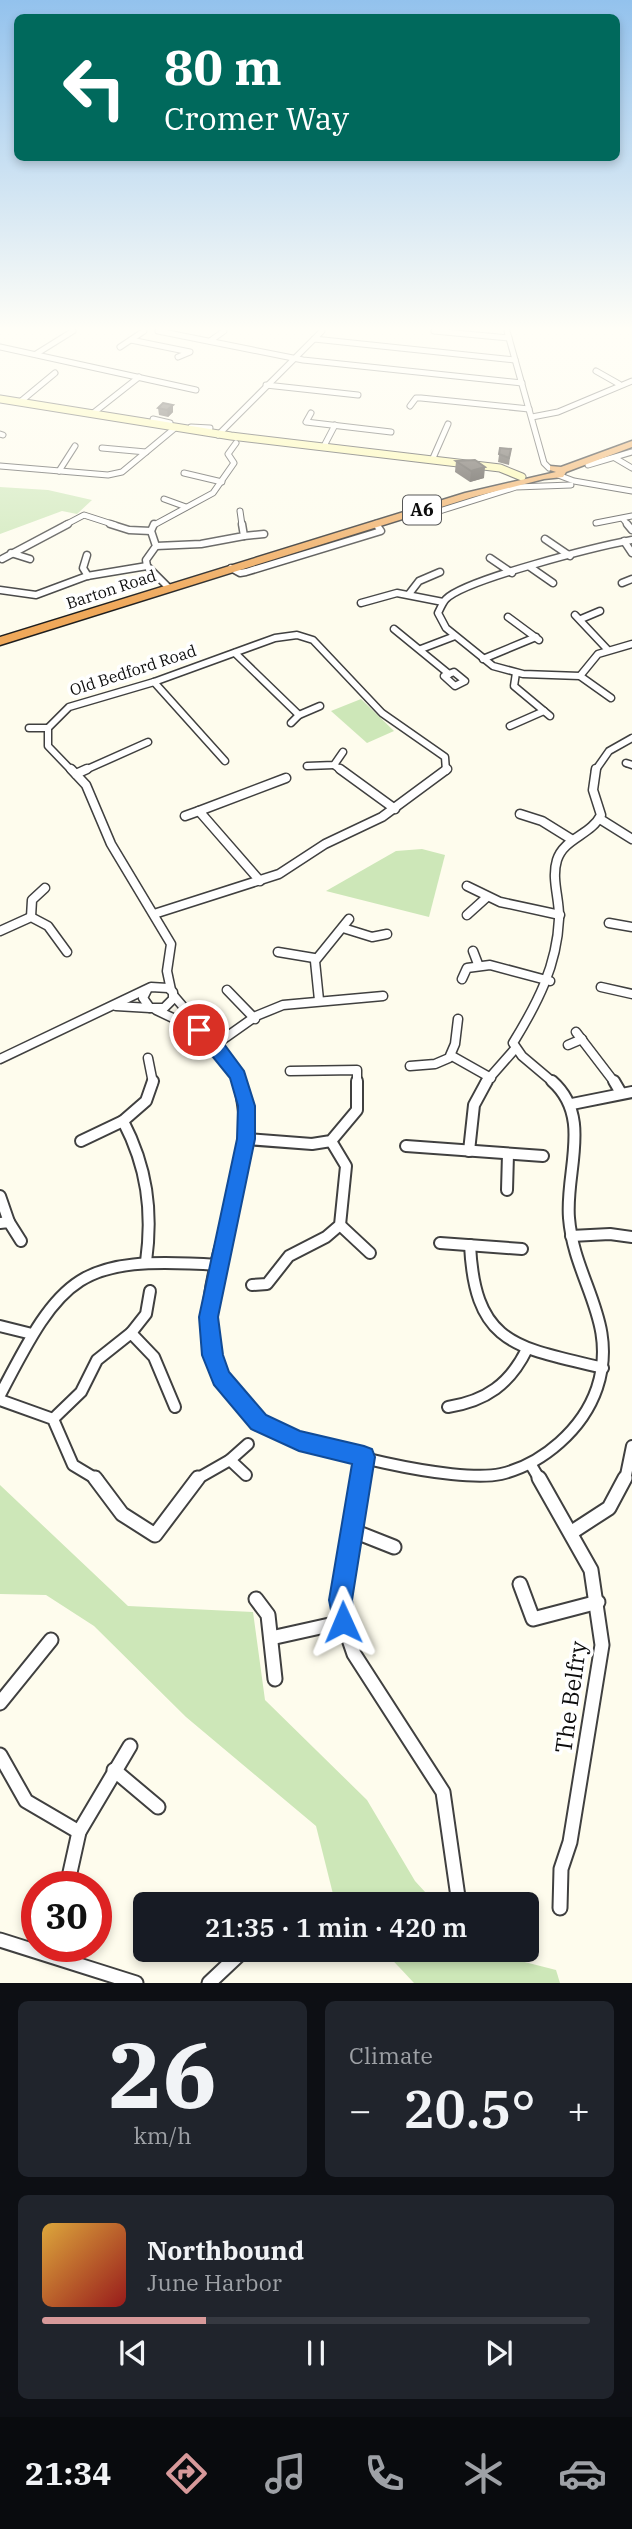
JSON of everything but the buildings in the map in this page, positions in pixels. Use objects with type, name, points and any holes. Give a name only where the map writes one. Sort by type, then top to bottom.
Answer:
[{"type":"highway","name":"A6","points":[[553,475],[632,444]]},
{"type":"highway","name":"Barton Road","points":[[0,641],[231,568],[338,540],[376,524],[522,477],[553,475]]},
{"type":"highway","name":"Barton Road","points":[[498,486],[553,475]]},
{"type":"street","points":[[163,424],[175,428],[210,428]]},
{"type":"street","points":[[167,424],[218,435],[433,458],[499,468],[522,477]]},
{"type":"street","points":[[218,435],[229,424]]},
{"type":"street","points":[[321,424],[391,432]]},
{"type":"street","points":[[433,458],[448,424]]},
{"type":"street","points":[[534,424],[544,463],[553,475],[632,491]]},
{"type":"street","points":[[324,446],[335,425]]},
{"type":"street","points":[[0,466],[108,475],[122,472],[175,428]]},
{"type":"street","points":[[228,454],[236,443]]},
{"type":"street","points":[[59,471],[75,446]]},
{"type":"street","points":[[102,448],[146,452]]},
{"type":"street","points":[[151,531],[160,517],[202,500],[222,482],[234,463],[228,454],[216,451]]},
{"type":"street","points":[[588,465],[632,452]]},
{"type":"street","points":[[615,458],[632,468]]},
{"type":"street","points":[[184,473],[222,482]]},
{"type":"street","name":"Barton Road","points":[[405,515],[414,519],[553,475],[570,485]]},
{"type":"street","points":[[164,499],[186,508]]},
{"type":"street","points":[[240,511],[244,536]]},
{"type":"street","points":[[2,559],[84,515],[129,530],[151,531]]},
{"type":"street","points":[[596,523],[632,516]]},
{"type":"street","points":[[623,519],[632,530]]},
{"type":"street","points":[[151,531],[156,546]]},
{"type":"street","points":[[168,587],[146,566],[146,559],[156,546],[201,544],[264,534]]},
{"type":"street","points":[[545,540],[570,556]]},
{"type":"street","points":[[611,698],[600,694],[580,676],[516,673],[483,659],[455,636],[439,618],[439,608],[467,586],[530,567],[628,541],[632,553]]},
{"type":"street","points":[[11,553],[30,559]]},
{"type":"street","points":[[87,555],[83,568],[88,576]]},
{"type":"street","points":[[490,558],[512,573]]},
{"type":"street","points":[[2,593],[27,598],[46,595],[88,576],[146,566]]},
{"type":"street","points":[[530,567],[550,585],[562,582]]},
{"type":"street","points":[[409,594],[419,581],[440,572]]},
{"type":"street","points":[[622,583],[632,579]]},
{"type":"street","points":[[361,603],[389,594],[409,594],[443,603]]},
{"type":"street","points":[[600,611],[578,617],[596,643],[607,649]]},
{"type":"street","points":[[483,659],[538,639],[511,619],[527,617]]},
{"type":"street","points":[[394,629],[449,674]]},
{"type":"street","name":"Old Bedford Road","points":[[48,728],[61,712],[79,702],[154,682],[285,636],[313,640],[369,702],[396,725],[440,752],[448,766],[445,773],[394,809]]},
{"type":"street","points":[[421,649],[455,636]]},
{"type":"street","points":[[580,676],[592,659],[607,649],[632,644]]},
{"type":"street","points":[[235,653],[299,715]]},
{"type":"street","points":[[510,726],[547,714],[514,686],[516,673]]},
{"type":"street","points":[[154,682],[225,761]]},
{"type":"street","points":[[291,723],[299,715],[320,706]]},
{"type":"street","points":[[29,728],[48,728],[48,746],[76,774],[94,799],[105,831],[171,944],[167,971],[172,993],[169,1006],[153,1009],[114,1006]]},
{"type":"street","points":[[632,738],[610,750],[594,772],[592,797],[600,819],[632,839]]},
{"type":"street","points":[[76,774],[148,742]]},
{"type":"street","points":[[334,765],[343,752]]},
{"type":"street","points":[[154,914],[279,874],[326,844],[394,809],[334,765],[307,766]]},
{"type":"street","points":[[185,816],[286,778]]},
{"type":"street","points":[[199,811],[260,881]]},
{"type":"street","points":[[520,814],[542,821],[572,839]]},
{"type":"street","points":[[149,988],[164,986],[199,1030],[215,1045],[238,1076],[246,1106],[246,1139],[208,1317],[212,1355],[222,1378],[258,1422],[299,1441],[459,1476],[478,1477],[531,1465],[567,1436],[593,1401],[603,1368],[604,1339],[598,1311],[571,1236],[568,1186],[575,1117],[572,1104],[554,1080],[514,1050],[513,1043],[550,981],[559,915],[554,874],[558,856],[572,839],[600,819]]},
{"type":"street","points":[[467,886],[487,897],[528,911],[559,915]]},
{"type":"street","points":[[31,918],[31,898],[34,892],[45,888]]},
{"type":"street","points":[[467,915],[487,897]]},
{"type":"street","points":[[0,931],[31,918],[45,923],[66,952]]},
{"type":"street","points":[[319,1000],[313,973],[314,958],[349,919]]},
{"type":"street","points":[[609,923],[632,927]]},
{"type":"street","points":[[343,928],[372,937],[387,934]]},
{"type":"street","points":[[473,951],[478,964]]},
{"type":"street","points":[[278,953],[314,958]]},
{"type":"street","points":[[462,979],[467,968],[478,964],[550,981]]},
{"type":"street","points":[[0,1059],[149,988],[167,971]]},
{"type":"street","points":[[149,988],[144,998],[153,1009],[199,1030]]},
{"type":"street","points":[[601,988],[632,994]]},
{"type":"street","points":[[228,990],[255,1019]]},
{"type":"street","points":[[215,1045],[270,1009],[319,1000],[350,997],[367,1000],[383,996]]},
{"type":"street","points":[[410,1066],[438,1066],[452,1056],[456,1046],[458,1019]]},
{"type":"street","points":[[568,1045],[579,1035],[626,1092],[572,1104]]},
{"type":"street","points":[[469,1150],[469,1116],[481,1088],[514,1050]]},
{"type":"street","points":[[452,1056],[491,1078]]},
{"type":"street","points":[[81,1141],[123,1121],[146,1104],[153,1091],[155,1077],[148,1058]]},
{"type":"street","points":[[246,1139],[312,1144],[331,1141],[357,1110],[357,1070],[290,1071]]},
{"type":"street","points":[[123,1121],[139,1148],[146,1176],[151,1235],[146,1262]]},
{"type":"street","points":[[252,1285],[267,1284],[289,1256],[326,1237],[340,1225],[346,1166],[331,1141]]},
{"type":"street","points":[[406,1146],[543,1156]]},
{"type":"street","points":[[507,1190],[508,1154]]},
{"type":"street","points":[[0,1196],[5,1223],[20,1241]]},
{"type":"street","points":[[340,1225],[370,1253]]},
{"type":"street","points":[[571,1236],[610,1234],[632,1237]]},
{"type":"street","points":[[440,1243],[522,1249]]},
{"type":"street","points":[[470,1245],[469,1278],[474,1298],[485,1317],[502,1335],[527,1349],[603,1368]]},
{"type":"street","points":[[218,1265],[146,1262],[109,1266],[67,1288],[32,1334],[0,1398],[53,1419],[73,1465],[97,1479],[122,1514],[155,1535],[193,1481],[230,1460],[248,1444]]},
{"type":"street","points":[[53,1419],[81,1392],[97,1360],[131,1333],[146,1314],[150,1291]]},
{"type":"street","points":[[0,1326],[32,1334]]},
{"type":"street","points":[[131,1333],[154,1357],[175,1407]]},
{"type":"street","points":[[448,1407],[468,1405],[504,1388],[519,1367],[527,1349]]},
{"type":"street","points":[[572,1532],[603,1517],[615,1505],[627,1474],[632,1446]]},
{"type":"street","points":[[364,1457],[341,1600],[343,1622],[354,1654],[443,1792],[457,1892]]},
{"type":"street","points":[[230,1460],[246,1475]]},
{"type":"street","name":"The Belfry","points":[[531,1465],[572,1532],[591,1570],[598,1602],[602,1645],[570,1842],[561,1869],[559,1908]]},
{"type":"street","points":[[351,1530],[394,1546]]},
{"type":"street","points":[[520,1584],[533,1619],[598,1602]]},
{"type":"street","points":[[256,1599],[268,1615],[275,1679]]},
{"type":"street","points":[[271,1638],[343,1622]]},
{"type":"street","points":[[0,1703],[51,1640]]},
{"type":"street","points":[[70,1871],[79,1832],[130,1746]]},
{"type":"street","points":[[0,1755],[26,1801],[79,1832]]},
{"type":"street","points":[[114,1770],[158,1807]]},
{"type":"street","points":[[0,1940],[21,1944]]},
{"type":"street","points":[[82,1962],[136,1983]]},
{"type":"street","points":[[209,1983],[231,1962]]},
{"type":"green space","points":[[0,487],[48,490],[92,500],[77,514],[62,511],[0,534]]},
{"type":"green space","points":[[361,699],[394,731],[367,743],[331,711]]},
{"type":"green space","points":[[422,849],[445,855],[429,917],[326,891],[396,851]]},
{"type":"green space","points":[[0,1485],[128,1606],[253,1612],[265,1700],[367,1800],[415,1881],[425,1892],[332,1892],[316,1826],[186,1717],[94,1626],[46,1595],[0,1594]]},
{"type":"green space","points":[[394,1962],[525,1962],[556,1970],[560,1983],[414,1983]]},
{"type":"route","points":[[199,1030],[215,1045],[238,1076],[246,1106],[246,1139],[208,1317],[212,1355],[222,1378],[258,1422],[299,1441],[364,1457],[341,1600],[343,1622]]}]
